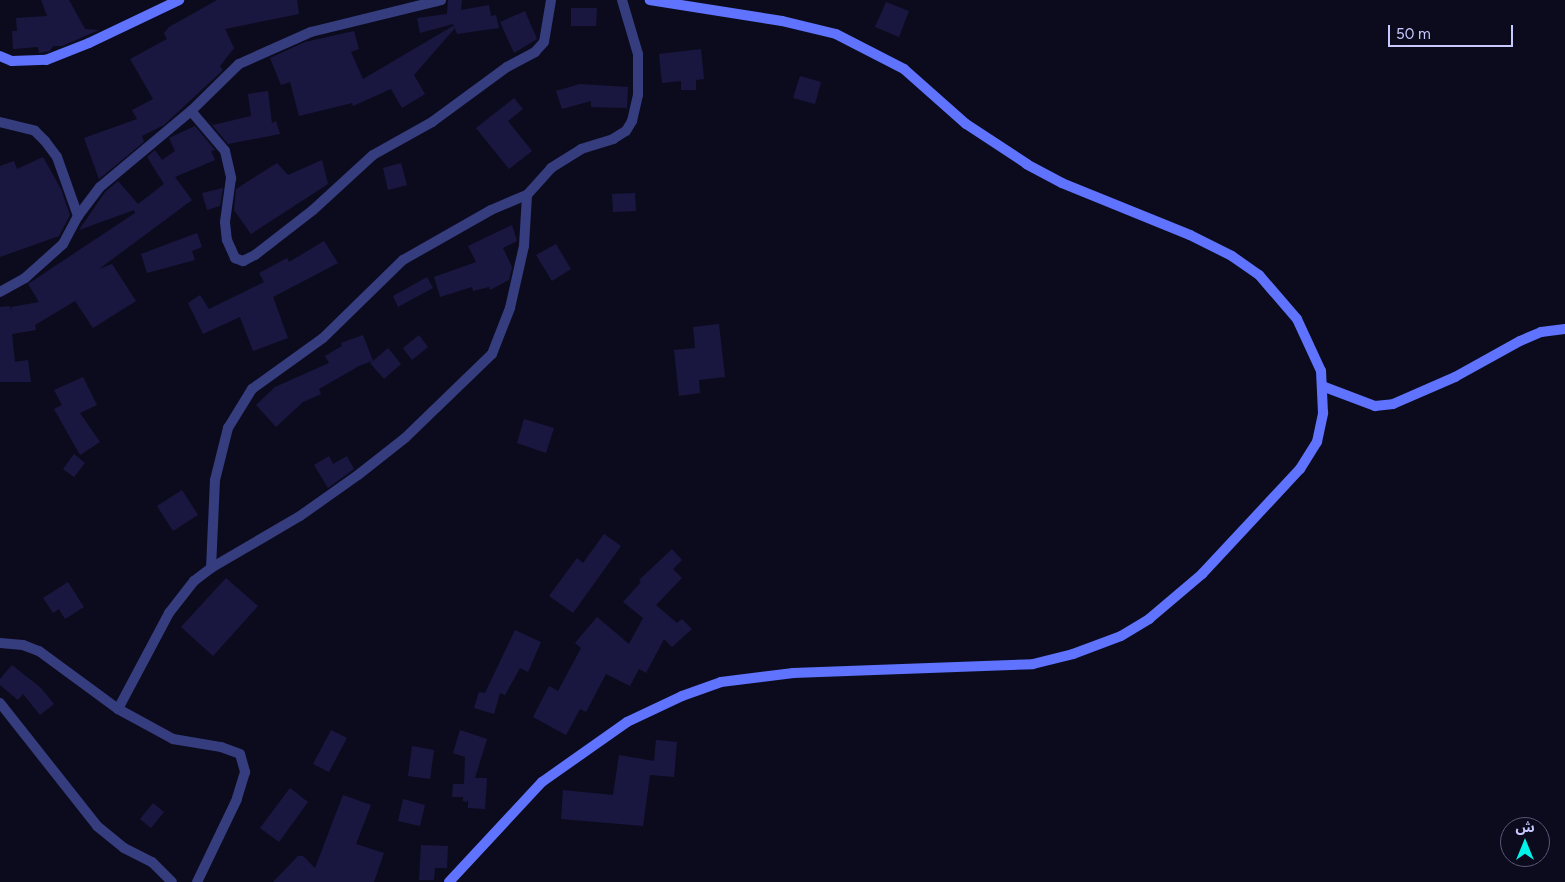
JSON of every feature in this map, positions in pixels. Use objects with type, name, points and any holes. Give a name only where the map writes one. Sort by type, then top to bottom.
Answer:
[{"type":"street","points":[[0,56],[12,61],[46,60],[89,43],[178,0]]},
{"type":"street","points":[[0,292],[25,278],[63,244],[78,216],[100,187],[191,111],[239,64],[270,48],[375,14],[441,0]]},
{"type":"street","points":[[191,111],[224,151],[231,178],[224,222],[227,240],[235,258],[243,261],[255,256],[313,210],[373,154],[432,122],[508,67],[535,52],[544,42],[551,0]]},
{"type":"street","points":[[210,568],[215,480],[228,428],[252,389],[323,338],[403,260],[491,210],[527,195],[552,168],[581,149],[613,139],[626,131],[632,121],[638,95],[638,54],[622,0]]},
{"type":"street","points":[[449,882],[542,782],[627,722],[682,696],[721,682],[776,675],[1033,664],[1073,654],[1121,636],[1149,619],[1202,574],[1300,469],[1317,442],[1323,414],[1322,371],[1297,319],[1259,275],[1232,256],[1190,235],[1062,183],[1026,164],[966,124],[904,69],[836,34],[782,21],[650,0]]},
{"type":"street","points":[[0,122],[35,131],[45,141],[57,157],[78,216]]},
{"type":"street","points":[[118,709],[180,596],[210,568],[300,516],[358,476],[405,438],[492,354],[510,308],[524,246],[527,195]]},
{"type":"street","points":[[1322,386],[1375,406],[1393,404],[1455,377],[1534,335],[1565,329]]},
{"type":"street","points":[[0,644],[23,646],[39,651],[118,709],[173,740],[221,747],[240,754],[245,772],[237,799],[197,882]]},
{"type":"street","points":[[0,703],[97,826],[124,848],[152,862],[172,882]]},
{"type":"building","points":[[41,0],[69,0],[85,29],[99,30],[62,46],[53,46],[50,51],[39,53],[38,47],[13,49],[12,31],[17,31],[16,18],[47,16]]},
{"type":"building","points":[[217,0],[297,0],[299,14],[225,29],[234,48],[220,66],[223,70],[164,125],[142,136],[144,142],[99,179],[84,138],[137,119],[132,110],[153,99],[130,59],[167,39],[164,33],[169,27]]},
{"type":"building","points":[[448,0],[462,0],[461,10],[489,5],[491,16],[496,15],[499,28],[457,34],[453,24],[420,33],[417,18],[447,14]]},
{"type":"building","points":[[886,2],[909,11],[899,37],[875,27]]},
{"type":"building","points":[[571,8],[597,8],[596,26],[571,26]]},
{"type":"building","points":[[525,11],[537,39],[514,53],[500,22]]},
{"type":"building","points":[[453,26],[455,28],[414,75],[425,94],[402,108],[391,89],[353,106],[352,103],[299,116],[290,82],[281,85],[270,58],[305,42],[354,31],[359,49],[351,52],[363,79]]},
{"type":"building","points":[[701,49],[704,79],[696,80],[696,90],[681,90],[681,81],[662,83],[659,54]]},
{"type":"building","points":[[800,76],[821,82],[815,104],[793,98]]},
{"type":"building","points":[[580,84],[628,87],[627,108],[591,107],[591,101],[562,109],[556,91]]},
{"type":"building","points":[[268,91],[272,123],[276,121],[280,134],[228,144],[208,120],[213,125],[251,116],[248,94]]},
{"type":"building","points":[[514,98],[523,109],[508,121],[532,151],[509,169],[476,128]]},
{"type":"building","points":[[195,126],[215,150],[211,151],[215,160],[175,177],[192,200],[99,269],[112,264],[136,301],[93,328],[75,301],[35,325],[36,330],[12,334],[15,362],[28,360],[31,382],[0,382],[0,307],[10,306],[12,314],[11,307],[39,302],[28,284],[135,213],[134,210],[79,230],[105,192],[118,181],[138,204],[164,184],[147,157],[155,150],[162,160],[175,151],[169,138]]},
{"type":"building","points":[[43,157],[61,189],[70,215],[59,236],[0,257],[0,166],[14,161],[17,169]]},
{"type":"building","points":[[322,160],[328,184],[251,234],[234,210],[236,189],[277,163],[288,175]]},
{"type":"building","points":[[401,163],[407,185],[388,190],[383,168]]},
{"type":"building","points":[[223,188],[220,206],[207,210],[202,193]]},
{"type":"building","points":[[635,193],[636,211],[613,212],[612,194]]},
{"type":"building","points":[[512,225],[517,241],[503,248],[512,267],[509,280],[490,290],[489,287],[473,291],[472,287],[440,297],[434,277],[476,262],[468,246]]},
{"type":"building","points":[[197,233],[202,247],[192,251],[195,260],[147,273],[141,254]]},
{"type":"building","points":[[324,241],[338,263],[273,297],[288,338],[253,351],[240,317],[203,334],[188,303],[200,295],[209,309],[264,282],[259,273],[287,258],[289,262]]},
{"type":"building","points":[[556,244],[571,269],[552,281],[536,255]]},
{"type":"building","points":[[427,277],[433,288],[398,307],[393,296]]},
{"type":"building","points":[[719,324],[725,377],[699,380],[700,393],[679,396],[674,350],[695,348],[693,327]]},
{"type":"building","points":[[363,335],[373,361],[388,348],[401,364],[384,379],[370,363],[372,361],[359,366],[319,389],[321,394],[303,402],[276,427],[256,405],[275,387],[329,363],[325,356],[342,346],[341,343]]},
{"type":"building","points":[[419,335],[428,347],[412,360],[403,348]]},
{"type":"building","points":[[83,377],[97,405],[80,413],[100,442],[80,455],[54,409],[62,405],[54,390]]},
{"type":"building","points":[[524,419],[554,428],[546,453],[517,443]]},
{"type":"building","points":[[74,454],[85,463],[74,477],[63,469]]},
{"type":"building","points":[[329,456],[333,464],[347,456],[354,469],[328,488],[314,465]]},
{"type":"building","points":[[182,490],[198,515],[173,531],[157,506]]},
{"type":"building","points":[[604,534],[621,546],[573,613],[549,596],[577,558],[583,563]]},
{"type":"building","points":[[672,549],[682,560],[673,569],[682,578],[656,605],[677,623],[682,619],[692,629],[672,647],[664,639],[646,673],[639,669],[630,686],[606,674],[586,712],[580,709],[566,735],[533,717],[549,686],[558,691],[581,648],[575,643],[597,617],[629,644],[643,618],[623,602],[641,582],[639,580]]},
{"type":"building","points":[[226,578],[258,606],[213,656],[181,627]]},
{"type":"building","points":[[68,582],[84,607],[65,619],[59,609],[53,613],[43,598]]},
{"type":"building","points":[[515,630],[541,642],[528,672],[520,668],[505,695],[500,693],[494,714],[474,708],[479,692],[485,693]]},
{"type":"building","points":[[12,665],[41,688],[54,704],[40,715],[23,694],[18,700],[0,685],[0,679]]},
{"type":"building","points":[[331,730],[347,738],[329,772],[313,764]]},
{"type":"building","points":[[460,730],[487,739],[475,778],[487,778],[485,809],[468,808],[468,798],[467,802],[463,801],[463,797],[452,797],[453,784],[464,784],[465,757],[453,753]]},
{"type":"building","points":[[656,740],[677,742],[674,777],[650,775],[643,826],[561,819],[563,790],[613,795],[619,755],[654,761]]},
{"type":"building","points":[[412,746],[434,750],[430,779],[408,776]]},
{"type":"building","points":[[290,788],[308,802],[279,842],[260,828]]},
{"type":"building","points":[[343,795],[371,805],[356,844],[384,853],[374,882],[273,882],[298,856],[303,856],[315,868]]},
{"type":"building","points":[[403,799],[425,805],[420,826],[398,821]]},
{"type":"building","points":[[153,803],[164,812],[151,828],[140,819]]},
{"type":"building","points":[[421,845],[448,846],[447,868],[435,868],[434,880],[419,880]]}]
